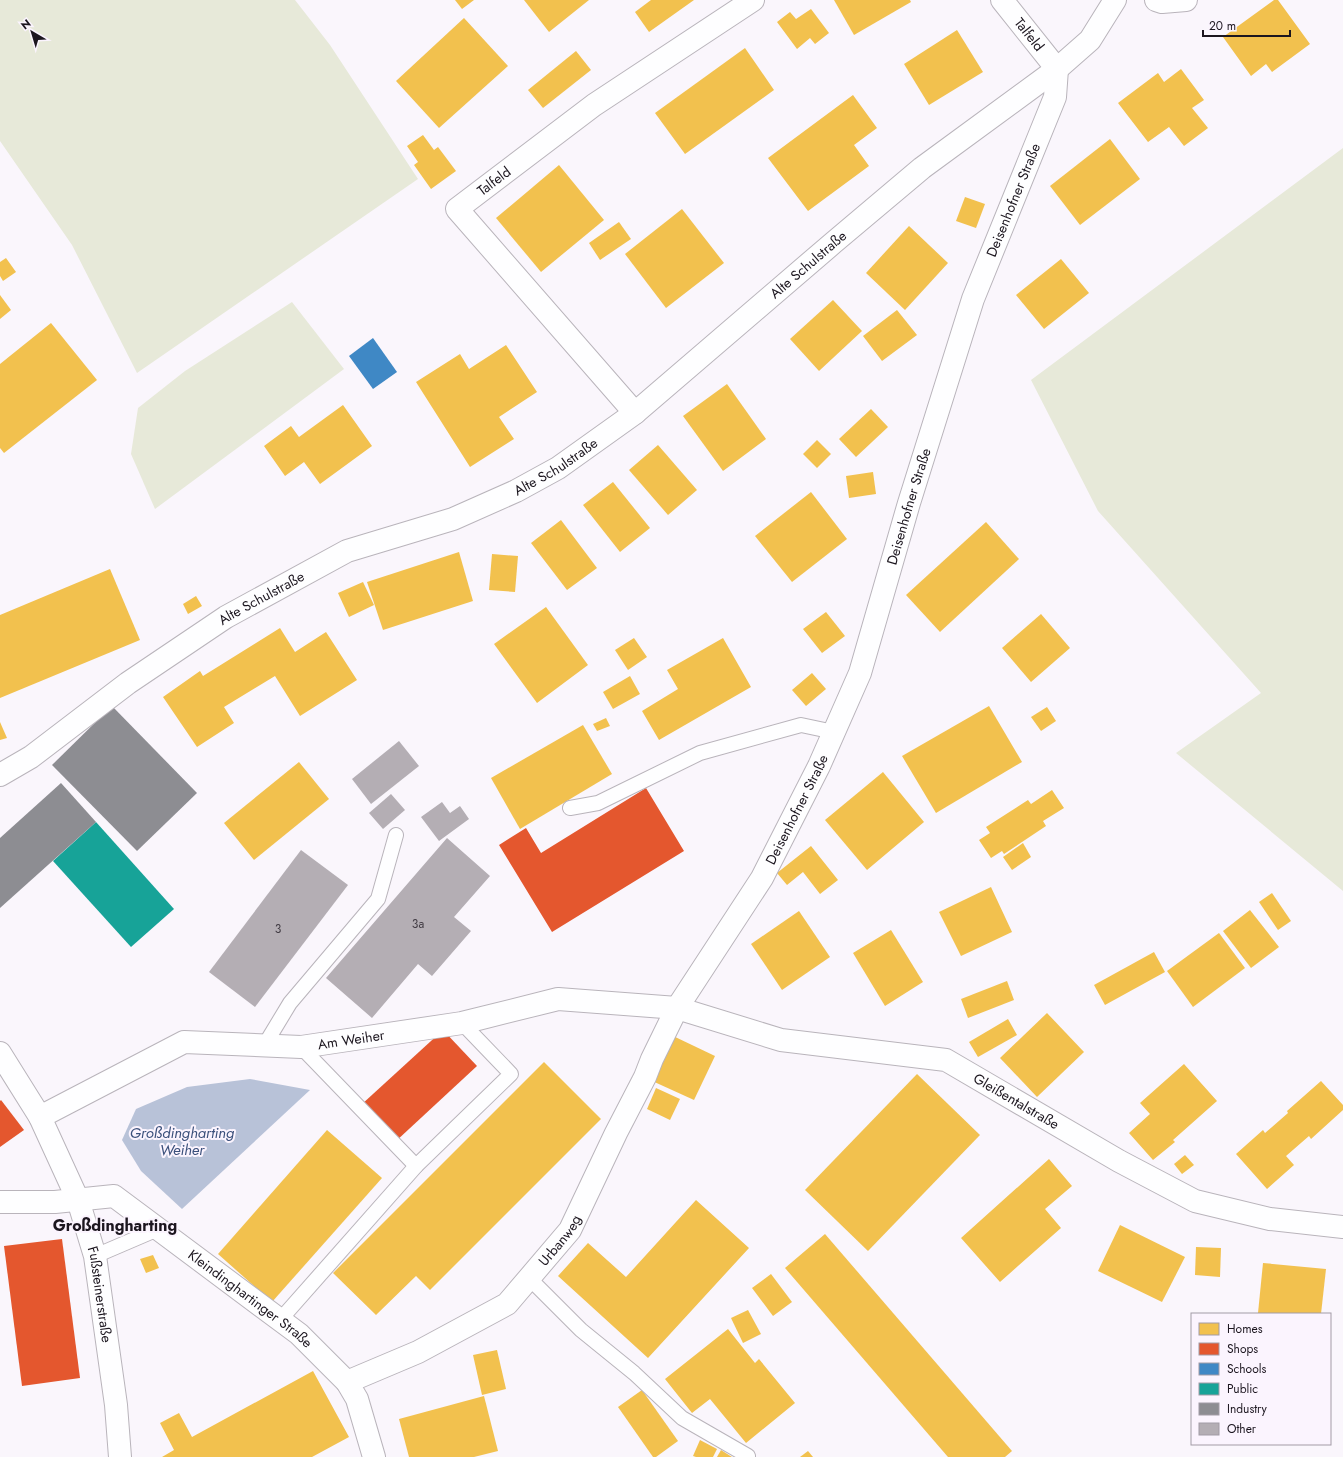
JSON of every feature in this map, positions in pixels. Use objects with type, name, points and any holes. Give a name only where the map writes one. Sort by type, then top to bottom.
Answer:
[{"type":"street","name":"Talfeld","points":[[635,413],[457,209],[594,105],[753,0]]},
{"type":"street","name":"Talfeld","points":[[1002,0],[1057,69]]},
{"type":"street","points":[[1057,69],[1090,40],[1115,0]]},
{"type":"street","points":[[1156,0],[1162,2],[1186,0]]},
{"type":"street","name":"Alte Schulstraße","points":[[0,775],[31,757],[128,683],[226,617],[347,551],[453,519],[516,491],[558,468],[635,413],[826,248],[922,168],[1057,69]]},
{"type":"street","name":"Deisenhofner Straße","points":[[677,1008],[762,878],[819,766],[860,673],[909,503],[973,299],[1054,97],[1057,69]]},
{"type":"street","name":"Am Weiher","points":[[40,1117],[184,1042],[301,1047],[462,1023],[558,999],[677,1008]]},
{"type":"street","name":"Gleißentalstraße","points":[[677,1008],[781,1040],[946,1060],[1119,1161],[1195,1201],[1270,1219],[1343,1227]]},
{"type":"street","name":"Urbanweg","points":[[347,1382],[418,1352],[507,1304],[570,1230],[616,1133],[646,1077],[652,1059],[677,1008]]},
{"type":"street","name":"Fußsteinerstraße","points":[[2,1062],[40,1117],[78,1200],[95,1256],[116,1405],[120,1457]]},
{"type":"street","name":"Kleindinghartinger Straße","points":[[0,1202],[55,1202],[114,1196],[299,1334],[347,1382],[356,1399],[374,1457]]},
{"type":"lane","points":[[570,808],[598,803],[700,753],[801,725],[834,732]]},
{"type":"lane","points":[[264,1046],[290,1003],[378,899],[396,835]]},
{"type":"lane","points":[[280,1320],[416,1166],[511,1074],[462,1023]]},
{"type":"lane","points":[[301,1047],[416,1166]]},
{"type":"lane","points":[[95,1256],[158,1229]]},
{"type":"lane","points":[[529,1278],[581,1330],[634,1373],[682,1418],[748,1456]]},
{"type":"green space","points":[[0,0],[295,0],[330,45],[418,179],[137,373],[72,245],[0,141]]},
{"type":"green space","points":[[1343,148],[1343,891],[1176,753],[1261,693],[1098,511],[1031,380]]},
{"type":"green space","points":[[292,302],[344,369],[155,509],[131,454],[138,408],[185,371]]},
{"type":"water","name":"Großdingharting Weiher","points":[[250,1079],[310,1090],[182,1209],[141,1171],[122,1140],[136,1109],[187,1087]]},
{"type":"building: Homes","points":[[455,0],[474,0],[462,9]]},
{"type":"building: Homes","points":[[524,0],[589,0],[549,32]]},
{"type":"building: Homes","points":[[651,0],[694,0],[649,32],[635,12]]},
{"type":"building: Homes","points":[[834,0],[910,0],[911,2],[854,35]]},
{"type":"building: Homes","points":[[1274,0],[1278,0],[1310,44],[1272,72],[1266,64],[1251,76],[1223,37]]},
{"type":"building: Homes","points":[[811,9],[829,33],[815,44],[810,38],[797,49],[777,22],[790,12],[796,19]]},
{"type":"building: Homes","points":[[464,18],[508,66],[439,128],[396,81]]},
{"type":"building: Homes","points":[[957,30],[983,72],[929,105],[904,64]]},
{"type":"building: Homes","points":[[745,48],[774,90],[685,154],[655,113]]},
{"type":"building: Homes","points":[[576,51],[591,70],[543,108],[528,90]]},
{"type":"building: Homes","points":[[1181,69],[1204,100],[1192,108],[1208,128],[1184,146],[1169,127],[1148,142],[1118,103],[1158,73],[1164,82]]},
{"type":"building: Homes","points":[[853,95],[877,128],[854,145],[869,166],[808,211],[768,158]]},
{"type":"building: Homes","points":[[423,135],[434,150],[438,147],[456,171],[431,189],[414,165],[418,162],[407,146]]},
{"type":"building: Homes","points":[[1110,139],[1140,179],[1080,225],[1050,186]]},
{"type":"building: Homes","points":[[559,165],[604,220],[541,272],[496,218]]},
{"type":"building: Homes","points":[[965,197],[985,204],[976,228],[956,221]]},
{"type":"building: Homes","points":[[682,209],[724,263],[666,308],[625,254]]},
{"type":"building: Homes","points":[[619,222],[631,239],[600,260],[589,243]]},
{"type":"building: Homes","points":[[909,226],[948,263],[905,310],[866,273]]},
{"type":"building: Homes","points":[[6,258],[16,272],[3,281],[0,276],[0,262]]},
{"type":"building: Homes","points":[[1061,259],[1089,293],[1044,329],[1016,295]]},
{"type":"building: Homes","points":[[0,295],[11,310],[0,319]]},
{"type":"building: Homes","points":[[833,300],[862,331],[819,371],[790,339]]},
{"type":"building: Homes","points":[[897,310],[917,335],[882,361],[863,336]]},
{"type":"building: Homes","points":[[51,323],[97,380],[4,453],[0,448],[0,364]]},
{"type":"building: Homes","points":[[506,345],[537,392],[499,417],[514,439],[470,467],[416,382],[460,354],[469,369]]},
{"type":"building: Homes","points":[[727,384],[766,439],[723,471],[683,416]]},
{"type":"building: Homes","points":[[343,405],[372,446],[320,484],[304,462],[285,476],[264,446],[291,426],[299,437]]},
{"type":"building: Homes","points":[[871,409],[888,427],[856,457],[839,439]]},
{"type":"building: Homes","points":[[817,440],[831,454],[817,468],[803,454]]},
{"type":"building: Homes","points":[[658,445],[697,490],[668,515],[629,470]]},
{"type":"building: Homes","points":[[873,472],[876,494],[849,498],[846,476]]},
{"type":"building: Homes","points":[[613,482],[650,528],[620,552],[583,505]]},
{"type":"building: Homes","points":[[811,492],[847,539],[792,582],[755,536]]},
{"type":"building: Homes","points":[[561,520],[597,568],[567,590],[531,543]]},
{"type":"building: Homes","points":[[986,522],[1019,559],[940,632],[906,595]]},
{"type":"building: Homes","points":[[459,552],[473,601],[383,630],[367,582]]},
{"type":"building: Homes","points":[[492,554],[518,556],[515,592],[489,590]]},
{"type":"building: Homes","points":[[110,569],[140,640],[0,698],[0,615]]},
{"type":"building: Homes","points":[[363,582],[374,605],[349,617],[338,593]]},
{"type":"building: Homes","points":[[196,596],[202,606],[188,614],[183,604]]},
{"type":"building: Homes","points":[[546,607],[588,665],[537,703],[494,644]]},
{"type":"building: Homes","points":[[826,612],[845,636],[822,653],[803,629]]},
{"type":"building: Homes","points":[[1041,614],[1070,648],[1031,682],[1002,648]]},
{"type":"building: Homes","points":[[280,628],[295,652],[326,632],[357,680],[300,716],[275,676],[224,707],[234,723],[197,747],[163,697],[200,671],[203,676]]},
{"type":"building: Homes","points":[[634,638],[647,657],[628,670],[615,650]]},
{"type":"building: Homes","points":[[723,638],[751,687],[659,740],[642,711],[678,689],[667,670]]},
{"type":"building: Homes","points":[[812,673],[826,689],[806,706],[792,690]]},
{"type":"building: Homes","points":[[630,676],[640,694],[613,709],[603,692]]},
{"type":"building: Homes","points":[[989,706],[1022,762],[936,813],[902,756]]},
{"type":"building: Homes","points":[[1047,707],[1056,721],[1041,731],[1031,717]]},
{"type":"building: Homes","points":[[606,718],[610,726],[597,731],[593,724]]},
{"type":"building: Homes","points":[[0,722],[7,738],[0,740]]},
{"type":"building: Homes","points":[[583,725],[612,774],[520,829],[491,778]]},
{"type":"building: Homes","points":[[299,762],[329,799],[254,860],[224,823]]},
{"type":"building: Homes","points":[[883,772],[924,822],[867,870],[825,820]]},
{"type":"building: Homes","points":[[1052,790],[1064,808],[1043,821],[1046,826],[1004,854],[1002,851],[991,858],[979,840],[990,833],[986,827],[1028,800],[1031,804]]},
{"type":"building: Homes","points":[[1023,843],[1031,857],[1012,870],[1003,857]]},
{"type":"building: Homes","points":[[811,846],[838,880],[820,894],[803,872],[787,885],[777,873]]},
{"type":"building: Homes","points":[[991,887],[1012,932],[961,956],[939,912]]},
{"type":"building: Homes","points":[[1272,893],[1291,921],[1278,930],[1259,902]]},
{"type":"building: Homes","points":[[1250,910],[1279,947],[1251,968],[1223,931]]},
{"type":"building: Homes","points":[[799,911],[830,957],[782,990],[751,944]]},
{"type":"building: Homes","points":[[891,930],[923,982],[885,1006],[853,953]]},
{"type":"building: Homes","points":[[1219,933],[1245,968],[1193,1007],[1167,971]]},
{"type":"building: Homes","points":[[1154,952],[1165,972],[1105,1005],[1094,985]]},
{"type":"building: Homes","points":[[1007,981],[1014,1000],[968,1018],[961,999]]},
{"type":"building: Homes","points":[[1047,1013],[1084,1052],[1037,1097],[1000,1058]]},
{"type":"building: Homes","points":[[1008,1019],[1017,1035],[978,1057],[969,1042]]},
{"type":"building: Homes","points":[[671,1035],[715,1056],[694,1100],[650,1080]]},
{"type":"building: Homes","points":[[544,1062],[601,1119],[430,1290],[416,1276],[376,1315],[333,1273]]},
{"type":"building: Homes","points":[[1184,1064],[1217,1101],[1173,1140],[1175,1142],[1153,1160],[1129,1133],[1150,1114],[1140,1103]]},
{"type":"building: Homes","points":[[917,1074],[980,1135],[868,1251],[805,1190]]},
{"type":"building: Homes","points":[[1321,1081],[1343,1105],[1343,1110],[1311,1139],[1309,1136],[1286,1156],[1294,1165],[1267,1189],[1236,1154],[1263,1130],[1265,1133]]},
{"type":"building: Homes","points":[[656,1088],[680,1099],[670,1120],[647,1109]]},
{"type":"building: Homes","points":[[327,1130],[382,1178],[272,1302],[218,1254]]},
{"type":"building: Homes","points":[[1185,1155],[1194,1165],[1182,1174],[1174,1164]]},
{"type":"building: Homes","points":[[1049,1159],[1072,1186],[1045,1209],[1061,1228],[1000,1282],[961,1238]]},
{"type":"building: Homes","points":[[696,1200],[749,1248],[648,1358],[558,1276],[588,1243],[626,1277]]},
{"type":"building: Homes","points":[[1120,1225],[1185,1257],[1162,1302],[1098,1271]]},
{"type":"building: Homes","points":[[825,1234],[1012,1451],[1005,1457],[948,1457],[785,1268]]},
{"type":"building: Homes","points":[[1196,1247],[1221,1248],[1220,1277],[1195,1275]]},
{"type":"building: Homes","points":[[153,1255],[159,1268],[146,1273],[140,1259]]},
{"type":"building: Homes","points":[[1263,1263],[1326,1269],[1321,1313],[1258,1313]]},
{"type":"building: Homes","points":[[771,1274],[792,1302],[773,1316],[752,1288]]},
{"type":"building: Homes","points":[[748,1310],[761,1334],[743,1343],[731,1318]]},
{"type":"building: Homes","points":[[728,1329],[755,1363],[759,1359],[795,1403],[746,1443],[710,1399],[692,1413],[665,1379]]},
{"type":"building: Homes","points":[[497,1350],[506,1389],[482,1395],[473,1355]]},
{"type":"building: Homes","points":[[313,1371],[349,1437],[312,1457],[162,1457],[174,1450],[160,1423],[179,1413],[192,1437]]},
{"type":"building: Homes","points":[[642,1390],[678,1441],[656,1457],[653,1457],[618,1407]]},
{"type":"building: Homes","points":[[484,1396],[498,1451],[474,1457],[409,1457],[399,1419]]},
{"type":"building: Homes","points":[[700,1440],[717,1449],[713,1457],[693,1456]]},
{"type":"building: Homes","points":[[721,1450],[732,1457],[717,1457]]},
{"type":"building: Homes","points":[[808,1451],[813,1457],[800,1457]]},
{"type":"building: Shops","points":[[646,788],[684,851],[552,932],[499,845],[526,828],[541,853]]},
{"type":"building: Shops","points":[[443,1030],[477,1066],[395,1142],[361,1105]]},
{"type":"building: Shops","points":[[1,1100],[24,1130],[0,1147],[0,1101]]},
{"type":"building: Shops","points":[[62,1239],[80,1378],[22,1386],[4,1246]]},
{"type":"building: Schools","points":[[373,338],[397,372],[373,389],[349,356]]},
{"type":"building: Public","points":[[96,822],[174,909],[131,947],[53,861]]},
{"type":"building: Industry","points":[[112,706],[197,793],[137,851],[52,765]]},
{"type":"building: Industry","points":[[61,783],[96,822],[0,908],[0,838]]},
{"type":"building: Other","points":[[399,741],[419,766],[371,804],[352,779]]},
{"type":"building: Other","points":[[391,794],[405,810],[383,829],[369,813]]},
{"type":"building: Other","points":[[442,802],[450,813],[460,806],[469,819],[439,841],[421,817]]},
{"type":"building: Other","points":[[447,838],[490,876],[454,917],[471,931],[432,976],[418,964],[372,1018],[326,978]]},
{"type":"building: Other","points":[[301,850],[348,885],[255,1007],[209,972]]},
{"type":"district","name":"Großdingharting","points":[[115,1225]]}]
